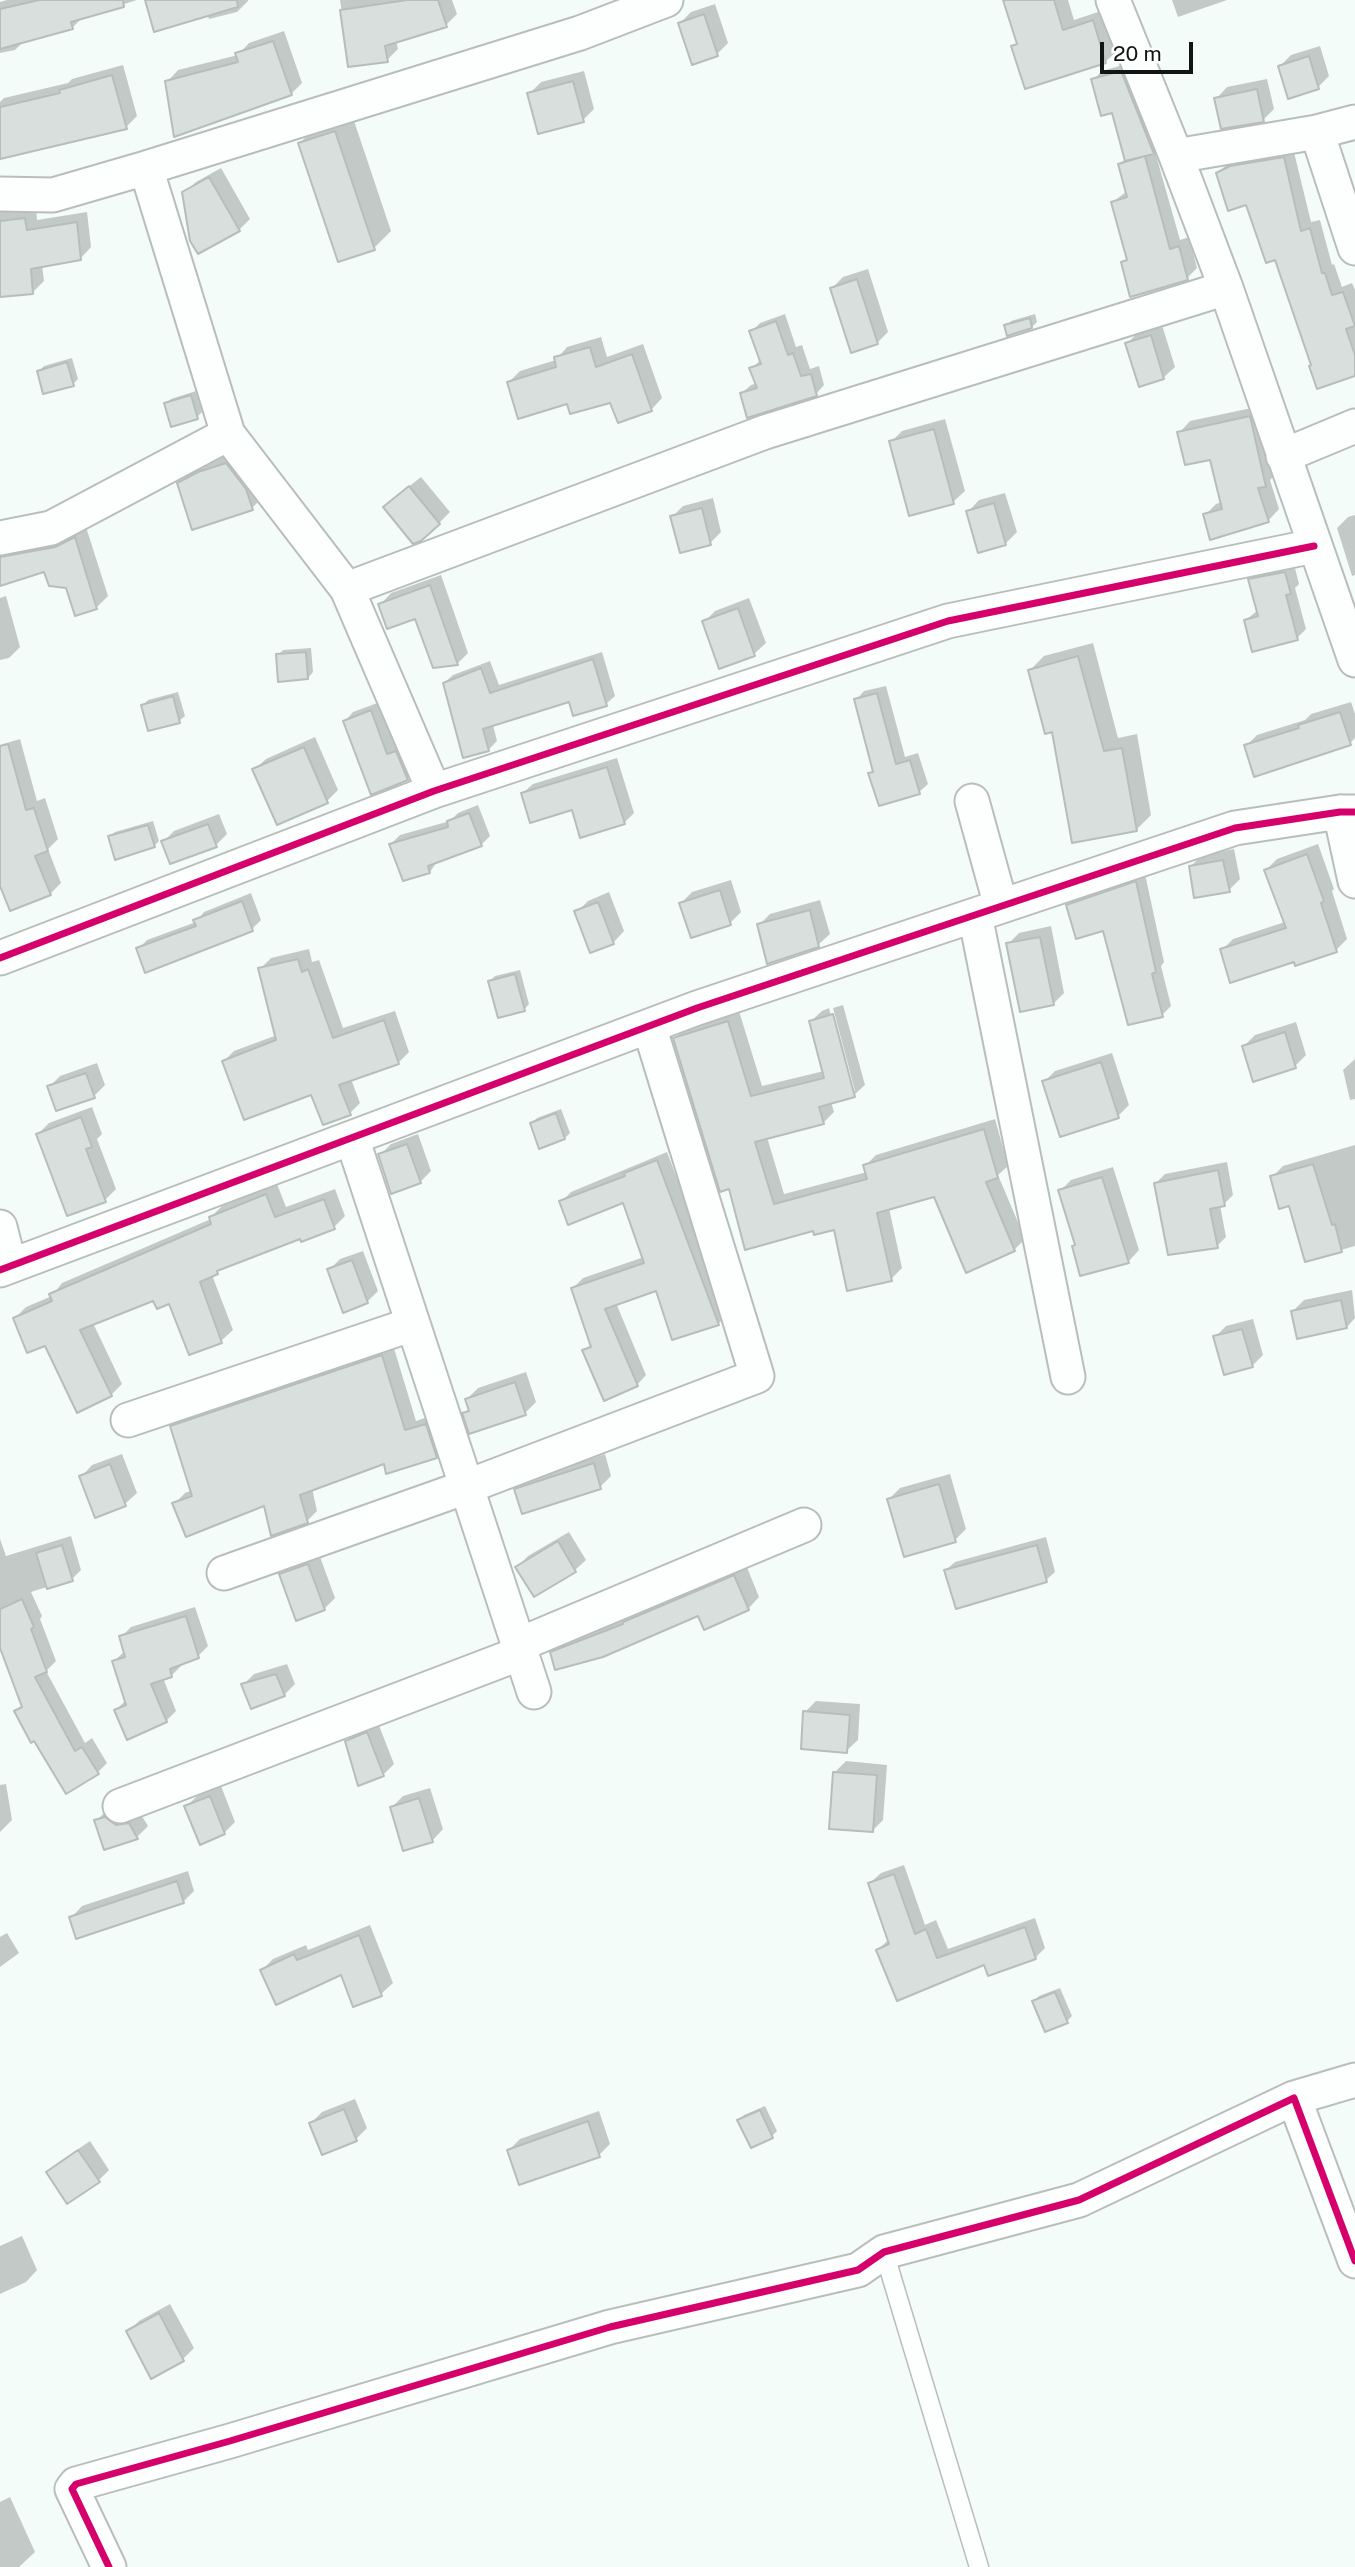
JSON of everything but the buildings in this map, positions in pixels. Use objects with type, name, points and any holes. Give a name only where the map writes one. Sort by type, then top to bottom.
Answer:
[{"type":"street","points":[[0,194],[54,195],[580,33],[666,0]]},
{"type":"street","points":[[1112,0],[1226,288],[1355,660]]},
{"type":"street","points":[[1176,156],[1317,132],[1355,122]]},
{"type":"street","points":[[1317,132],[1355,248]]},
{"type":"street","points":[[146,167],[228,433],[348,589],[434,791]]},
{"type":"street","points":[[348,589],[765,432],[1226,288]]},
{"type":"street","points":[[1283,456],[1355,426]]},
{"type":"street","points":[[0,538],[51,528],[228,433]]},
{"type":"street","points":[[0,958],[434,791],[948,621],[1314,546]]},
{"type":"street","points":[[972,800],[988,911],[1068,1377]]},
{"type":"street","points":[[0,1227],[5,1268],[649,1026],[1235,828],[1347,812],[1355,881]]},
{"type":"street","points":[[224,1573],[466,1487],[757,1376],[649,1026]]},
{"type":"street","points":[[352,1138],[534,1692]]},
{"type":"street","points":[[128,1420],[413,1324]]},
{"type":"street","points":[[120,1806],[519,1649],[804,1525]]},
{"type":"street","points":[[109,2567],[72,2488],[76,2484],[230,2441],[610,2327],[858,2270],[884,2252],[1079,2200],[1294,2098],[1355,2080]]},
{"type":"street","points":[[1294,2098],[1355,2261]]},
{"type":"lane","points":[[884,2252],[979,2567]]},
{"type":"cycle path","points":[[0,958],[434,791],[948,621],[1314,546]]},
{"type":"cycle path","points":[[0,1270],[697,1008],[1235,828],[1355,812]]},
{"type":"cycle path","points":[[109,2567],[72,2489],[76,2484],[230,2441],[610,2327],[858,2270],[884,2252],[1079,2200],[1294,2098],[1355,2261]]}]
